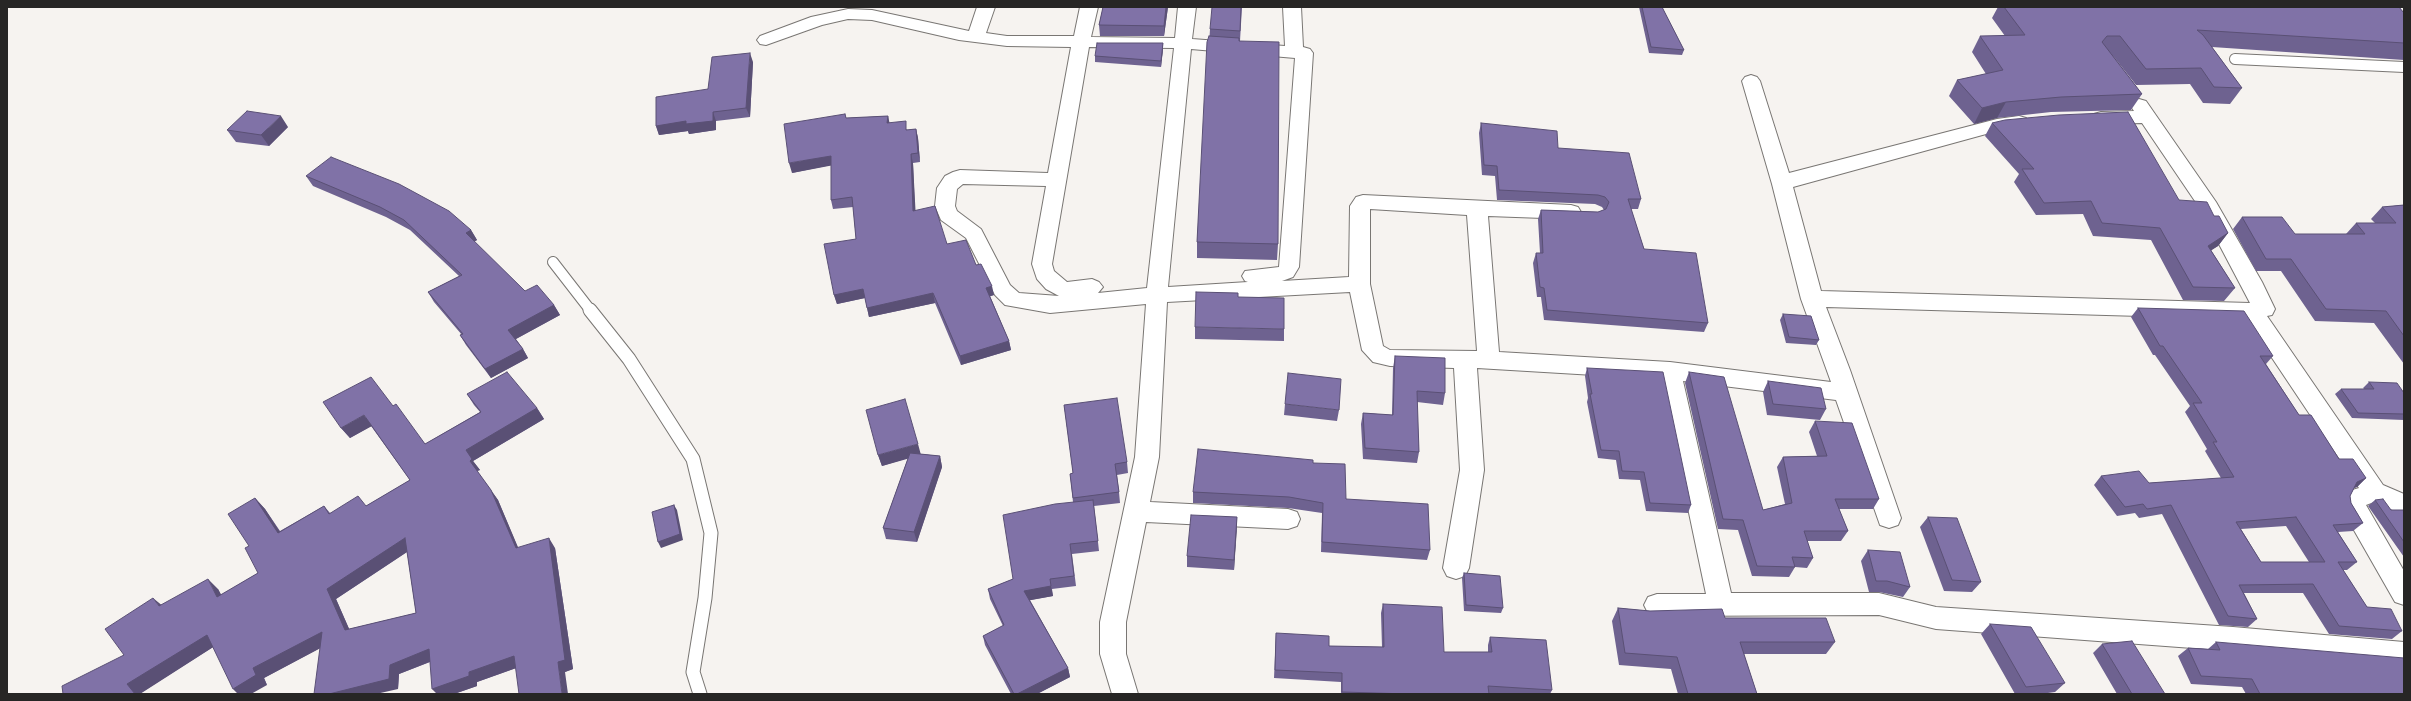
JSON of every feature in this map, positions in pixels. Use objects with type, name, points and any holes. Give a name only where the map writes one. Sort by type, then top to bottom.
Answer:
[{"type":"street","points":[[976,37],[986,7]]},
{"type":"street","points":[[1089,7],[1080,43],[1058,180],[1042,264],[1044,274],[1052,284],[1064,290],[1359,284]]},
{"type":"street","points":[[1125,694],[1113,654],[1113,622],[1147,456],[1156,340],[1158,289],[1182,43],[1187,7]]},
{"type":"street","points":[[1292,7],[1294,51]]},
{"type":"street","points":[[766,40],[817,21],[848,14],[872,15],[976,37],[1007,41],[1182,43],[1304,53],[1305,58],[1289,267],[1279,274],[1158,289],[1050,305],[1013,300],[1002,290],[979,240],[974,234],[948,215],[945,206],[947,188],[952,181],[960,177],[1058,180]]},
{"type":"street","points":[[1751,81],[1782,184],[1812,299],[1839,370],[1845,392],[1889,518]]},
{"type":"street","points":[[1812,299],[1984,302],[2252,311],[2264,309],[2251,282],[2209,207],[2148,116],[2130,93]]},
{"type":"street","points":[[2081,119],[2148,116]]},
{"type":"street","points":[[1782,184],[1792,179],[1997,125],[2038,120]]},
{"type":"street","points":[[1587,213],[1477,209],[1363,202],[1360,206],[1359,284],[1373,350],[1381,356],[1489,360],[1670,372],[1845,392]]},
{"type":"street","points":[[1477,209],[1489,360]]},
{"type":"street","points":[[2252,311],[2375,492],[2404,505]]},
{"type":"street","points":[[1456,568],[1472,470],[1465,360]]},
{"type":"street","points":[[1670,372],[1721,605]]},
{"type":"street","points":[[2375,492],[2358,498],[2354,504],[2355,511],[2404,594]]},
{"type":"street","points":[[1135,510],[1288,519]]},
{"type":"street","points":[[1657,605],[1879,604],[1936,618],[2233,639],[2404,654]]},
{"type":"lane","points":[[2235,59],[2404,67]]},
{"type":"lane","points":[[553,262],[629,359],[693,459],[711,533],[705,598],[693,672],[700,694]]},
{"type":"building","points":[[1103,7],[1166,7],[1164,26],[1099,25]]},
{"type":"building","points":[[1212,7],[1241,7],[1240,31],[1210,29]]},
{"type":"building","points":[[1642,7],[1662,7],[1684,50],[1651,47]]},
{"type":"building","points":[[2004,7],[2399,7],[2404,13],[2404,43],[2197,30],[2203,35],[2242,88],[2214,87],[2201,68],[2146,69],[2120,36],[2107,36],[2102,42],[2142,94],[2061,97],[2006,102],[1982,108],[1957,80],[2003,70],[1980,36],[2025,35]]},
{"type":"building","points":[[1209,36],[1239,38],[1239,41],[1279,42],[1278,244],[1197,242],[1207,42]]},
{"type":"building","points":[[1097,43],[1163,43],[1161,61],[1095,56]]},
{"type":"building","points":[[750,53],[746,108],[713,112],[713,121],[686,124],[686,121],[656,126],[656,97],[708,89],[712,57]]},
{"type":"building","points":[[247,111],[281,116],[261,135],[227,130]]},
{"type":"building","points":[[2128,112],[2179,200],[2207,202],[2214,216],[2219,216],[2228,233],[2208,246],[2235,288],[2193,287],[2160,228],[2102,223],[2091,201],[2044,203],[2022,169],[2034,169],[1992,123],[2005,120],[2059,115]]},
{"type":"building","points":[[845,114],[846,118],[888,116],[887,123],[906,121],[906,130],[916,129],[918,153],[911,154],[913,211],[935,206],[947,244],[966,240],[976,265],[981,264],[992,286],[986,288],[1009,341],[960,356],[933,293],[867,308],[863,289],[834,295],[824,244],[856,239],[852,197],[831,200],[831,156],[789,163],[784,124]]},
{"type":"building","points":[[1481,123],[1557,131],[1558,148],[1629,153],[1641,199],[1628,199],[1644,249],[1696,253],[1708,323],[1547,310],[1544,288],[1540,287],[1536,253],[1543,253],[1541,210],[1598,212],[1606,209],[1609,202],[1605,197],[1598,195],[1499,190],[1497,166],[1484,165]]},
{"type":"building","points":[[331,157],[399,184],[449,211],[471,230],[466,233],[525,291],[537,285],[554,305],[508,330],[523,349],[485,369],[460,335],[463,334],[428,292],[462,275],[404,220],[380,207],[306,176]]},
{"type":"building","points":[[2404,205],[2404,336],[2386,311],[2326,309],[2291,259],[2266,259],[2242,217],[2282,217],[2295,234],[2365,234],[2356,223],[2396,223],[2382,207]]},
{"type":"building","points":[[1196,292],[1238,293],[1238,297],[1284,298],[1284,329],[1195,327]]},
{"type":"building","points":[[2138,308],[2244,311],[2273,356],[2260,356],[2299,415],[2311,415],[2339,459],[2353,459],[2366,478],[2357,482],[2350,496],[2351,503],[2363,523],[2333,525],[2357,562],[2338,562],[2367,607],[2391,609],[2402,631],[2339,626],[2313,584],[2239,585],[2257,619],[2228,616],[2171,505],[2147,509],[2143,504],[2125,507],[2101,476],[2139,471],[2149,483],[2234,477],[2213,442],[2217,442],[2193,403],[2202,403],[2163,346],[2160,346]],"holes":[[[2296,517],[2325,562],[2261,562],[2236,522]]]},
{"type":"building","points":[[1783,314],[1811,316],[1819,340],[1789,337]]},
{"type":"building","points":[[1395,356],[1445,358],[1445,393],[1417,391],[1419,452],[1365,448],[1363,413],[1393,415]]},
{"type":"building","points":[[1587,368],[1663,372],[1691,505],[1650,503],[1644,472],[1622,471],[1619,451],[1601,450],[1590,394],[1592,394]]},
{"type":"building","points":[[507,372],[537,408],[466,450],[472,459],[470,461],[491,490],[516,548],[549,538],[565,660],[558,662],[562,694],[519,694],[514,656],[469,672],[469,676],[432,689],[429,649],[390,665],[389,679],[329,694],[314,694],[322,632],[253,668],[256,675],[233,689],[207,635],[127,684],[135,694],[63,694],[62,686],[124,655],[105,629],[153,598],[159,606],[208,579],[217,597],[258,573],[245,548],[249,546],[228,514],[255,498],[278,533],[324,506],[329,514],[358,496],[366,506],[410,480],[364,415],[341,428],[323,402],[371,377],[393,406],[396,404],[425,444],[481,412],[467,394]],"holes":[[[405,538],[416,613],[345,630],[327,589]]]},
{"type":"building","points":[[1689,372],[1724,377],[1763,510],[1792,503],[1783,457],[1827,456],[1815,421],[1852,423],[1879,499],[1835,499],[1848,531],[1804,531],[1813,558],[1792,557],[1795,567],[1757,566],[1743,520],[1723,519]]},
{"type":"building","points":[[1288,373],[1341,379],[1339,410],[1285,404]]},
{"type":"building","points":[[1768,381],[1821,388],[1826,409],[1773,404]]},
{"type":"building","points":[[2369,382],[2397,383],[2404,393],[2404,414],[2358,413],[2341,389],[2374,389]]},
{"type":"building","points":[[1117,398],[1127,462],[1115,464],[1119,492],[1073,498],[1070,474],[1073,473],[1064,405]]},
{"type":"building","points":[[905,399],[918,444],[878,455],[866,410]]},
{"type":"building","points":[[1198,449],[1313,460],[1313,463],[1345,464],[1346,499],[1428,504],[1430,550],[1322,542],[1323,503],[1289,497],[1193,492]]},
{"type":"building","points":[[910,453],[940,456],[914,532],[883,528]]},
{"type":"building","points":[[2383,499],[2391,510],[2404,510],[2404,542],[2375,500]]},
{"type":"building","points":[[1093,500],[1098,541],[1070,544],[1074,576],[1050,579],[1051,586],[1024,591],[1068,668],[1017,694],[1014,694],[983,636],[1004,625],[988,589],[1013,579],[1003,515],[1055,504]]},
{"type":"building","points":[[674,505],[680,534],[658,542],[652,512]]},
{"type":"building","points":[[1191,515],[1237,517],[1234,560],[1187,556]]},
{"type":"building","points":[[1928,517],[1957,518],[1981,582],[1952,580]]},
{"type":"building","points":[[1868,550],[1900,552],[1910,587],[1887,581],[1876,581]]},
{"type":"building","points":[[1464,573],[1500,576],[1503,608],[1466,605]]},
{"type":"building","points":[[1383,604],[1442,607],[1444,652],[1492,652],[1490,637],[1546,640],[1552,690],[1488,686],[1489,694],[1342,692],[1342,673],[1275,670],[1276,633],[1329,636],[1329,646],[1384,647]]},
{"type":"building","points":[[1618,608],[1650,611],[1722,609],[1725,618],[1826,618],[1835,642],[1740,642],[1757,694],[1688,694],[1677,657],[1625,653]]},
{"type":"building","points":[[1990,624],[2031,627],[2065,683],[2026,687]]},
{"type":"building","points":[[2132,641],[2165,694],[2132,694],[2102,644]]},
{"type":"building","points":[[2216,642],[2404,658],[2404,694],[2260,694],[2252,679],[2201,676],[2188,648],[2220,650]]}]
